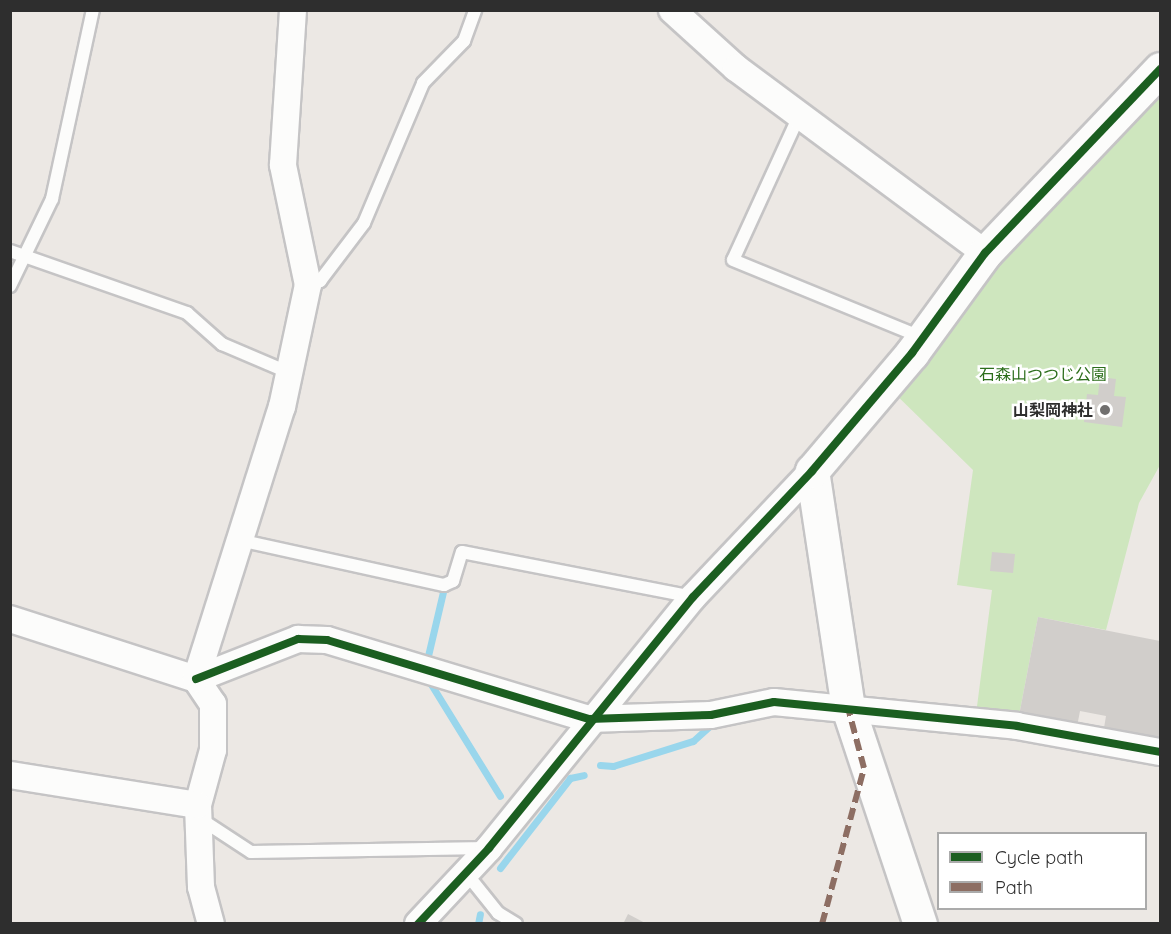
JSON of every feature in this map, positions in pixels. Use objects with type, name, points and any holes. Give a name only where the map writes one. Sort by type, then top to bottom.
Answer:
[{"type":"street","points":[[196,679],[290,373],[308,285],[283,165],[293,10]]},
{"type":"street","points":[[672,10],[800,116],[985,254]]},
{"type":"street","points":[[418,924],[489,848],[589,719],[693,597],[812,471],[923,338],[985,254],[1161,69]]},
{"type":"street","points":[[812,471],[848,708],[920,924]]},
{"type":"street","points":[[10,619],[196,679],[213,704],[216,727],[198,811],[201,887],[211,924]]},
{"type":"street","points":[[196,679],[298,639],[327,640],[589,719],[711,715],[774,702],[1017,726],[1161,752]]},
{"type":"street","points":[[10,775],[198,811]]},
{"type":"lane","points":[[10,286],[27,258],[52,200],[93,10]]},
{"type":"lane","points":[[308,285],[320,281],[364,223],[423,83],[464,41],[476,10]]},
{"type":"lane","points":[[800,116],[733,260],[923,338]]},
{"type":"lane","points":[[10,251],[188,313],[222,344],[290,373]]},
{"type":"lane","points":[[239,540],[444,585],[453,581],[462,552],[693,597]]},
{"type":"lane","points":[[198,811],[251,852],[489,848]]},
{"type":"lane","points":[[466,873],[498,913],[516,924]]},
{"type":"green space","name":"石森山つつじ公園","points":[[1160,69],[1160,465],[1139,503],[1106,630],[1038,617],[1017,726],[975,722],[992,590],[957,585],[973,470],[885,384]]},
{"type":"building","name":"山梨岡神社","points":[[1100,377],[1116,379],[1114,396],[1126,397],[1122,427],[1084,422],[1087,394],[1098,395]]},
{"type":"building","points":[[992,552],[1015,554],[1013,573],[990,571]]},
{"type":"building","points":[[1038,617],[1160,641],[1160,745],[1103,734],[1106,716],[1080,711],[1075,737],[1017,726]]},
{"type":"building","points":[[628,914],[647,924],[623,924]]},
{"type":"waterway","points":[[427,660],[443,592]]},
{"type":"waterway","points":[[429,681],[500,796]]},
{"type":"waterway","points":[[600,765],[613,766],[693,741],[713,723]]},
{"type":"waterway","points":[[500,868],[570,778],[584,775]]},
{"type":"waterway","points":[[478,924],[480,914]]},
{"type":"marked path","points":[[822,924],[864,768],[848,708]]},
{"type":"cycle path","points":[[418,924],[489,848],[693,597],[812,471],[912,353],[985,253],[1160,69]]},
{"type":"cycle path","points":[[196,679],[298,639],[327,640],[589,719],[711,715],[774,702],[1017,726],[1160,752]]},
{"type":"place","name":"山梨岡神社","points":[[1105,410]]}]
